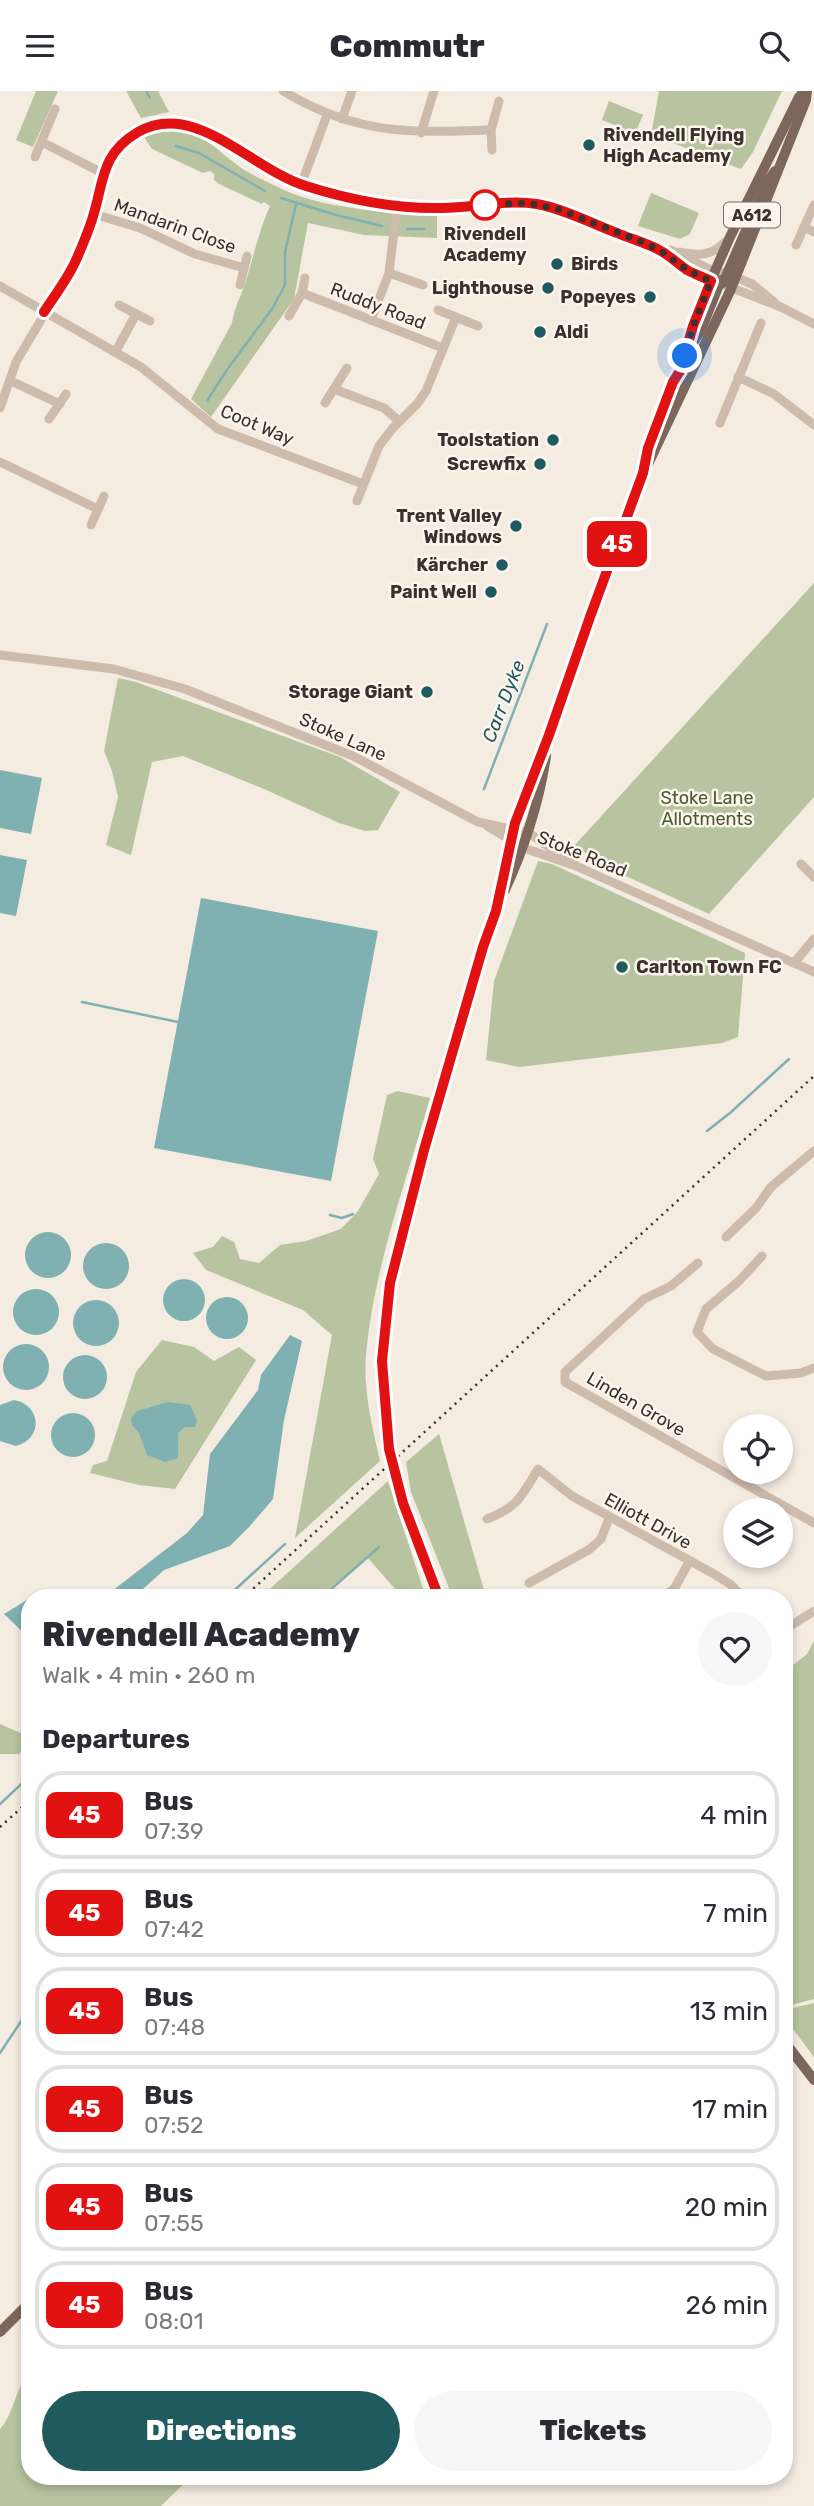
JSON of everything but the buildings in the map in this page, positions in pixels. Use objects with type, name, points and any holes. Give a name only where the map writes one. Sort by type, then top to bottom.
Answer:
[{"type":"main road","name":"A612","points":[[496,911],[514,828],[643,473],[648,448],[685,356],[693,326],[722,277],[783,160],[806,100],[806,91]]},
{"type":"main road","name":"A612","points":[[643,473],[656,451],[731,289],[722,277],[730,237],[799,97],[806,91]]},
{"type":"main road","name":"A612","points":[[436,1589],[395,1477],[389,1449],[382,1361],[385,1315],[390,1283],[420,1165],[483,947],[529,833],[542,784],[549,735]]},
{"type":"main road","points":[[793,2053],[814,2080]]},
{"type":"main road","points":[[0,2332],[21,2311]]},
{"type":"street","points":[[283,91],[327,115],[392,130],[421,133],[491,130]]},
{"type":"street","points":[[342,119],[352,91]]},
{"type":"street","points":[[421,133],[435,91]]},
{"type":"street","points":[[492,149],[491,130],[499,101]]},
{"type":"street","points":[[35,157],[55,109]]},
{"type":"street","points":[[301,185],[327,115]]},
{"type":"street","points":[[0,408],[16,362],[76,261],[94,214],[102,173],[118,149],[136,134],[153,126],[174,123],[205,131],[269,170],[301,185],[352,199],[397,206],[442,208],[506,203],[539,205],[558,209],[666,251],[698,255],[712,253],[730,237]]},
{"type":"street","points":[[42,142],[102,173]]},
{"type":"street","points":[[796,245],[814,205]]},
{"type":"street","points":[[371,320],[389,273],[397,206]]},
{"type":"street","name":"Mandarin Close","points":[[94,214],[140,228],[195,254],[244,268]]},
{"type":"street","points":[[804,227],[814,232]]},
{"type":"street","points":[[666,251],[689,271],[752,284],[780,307]]},
{"type":"street","name":"Mandarin Close","points":[[240,285],[247,256]]},
{"type":"street","points":[[389,273],[423,285]]},
{"type":"street","points":[[289,316],[302,293],[305,278]]},
{"type":"street","name":"Coot Way","points":[[0,286],[147,371],[218,429],[363,484]]},
{"type":"street","points":[[731,289],[780,307],[814,324]]},
{"type":"street","name":"Ruddy Road","points":[[302,293],[443,348]]},
{"type":"street","points":[[119,305],[150,320]]},
{"type":"street","points":[[438,310],[478,326]]},
{"type":"street","points":[[116,351],[136,314]]},
{"type":"street","points":[[357,501],[379,446],[422,398],[456,317]]},
{"type":"street","points":[[720,423],[761,323]]},
{"type":"street","points":[[325,403],[347,368]]},
{"type":"street","points":[[738,377],[774,394],[814,425]]},
{"type":"street","points":[[10,381],[60,404]]},
{"type":"street","points":[[334,389],[384,408],[399,421]]},
{"type":"street","points":[[50,419],[66,394]]},
{"type":"street","points":[[0,463],[98,509]]},
{"type":"street","points":[[91,525],[104,496]]},
{"type":"street","name":"Stoke Lane","points":[[0,655],[114,669],[185,689],[353,756],[481,823],[529,833],[576,866]]},
{"type":"street","name":"Stoke Road","points":[[481,823],[524,848],[576,866],[794,963]]},
{"type":"street","points":[[801,864],[814,877]]},
{"type":"street","points":[[814,939],[794,963],[814,972]]},
{"type":"street","points":[[726,1237],[756,1208],[771,1187],[814,1151]]},
{"type":"street","points":[[762,1256],[739,1281],[706,1309],[697,1332],[713,1349],[766,1376],[801,1373],[814,1368]]},
{"type":"street","name":"Linden Grove","points":[[698,1263],[671,1286],[644,1299],[565,1372],[565,1383],[814,1523]]},
{"type":"street","name":"Elliott Drive","points":[[487,1519],[506,1511],[520,1499],[538,1469],[572,1496],[735,1589]]},
{"type":"street","points":[[529,1583],[590,1549],[601,1539],[610,1518]]},
{"type":"street","points":[[674,1589],[689,1562]]},
{"type":"street","points":[[793,1624],[814,1611]]},
{"type":"green space","points":[[36,91],[58,91],[33,147],[16,140]]},
{"type":"green space","points":[[126,91],[158,91],[169,112],[141,118]]},
{"type":"green space","points":[[659,91],[782,91],[753,152],[741,169],[665,140],[652,130]]},
{"type":"green space","points":[[609,101],[643,115],[635,133],[602,120]]},
{"type":"green space","points":[[167,130],[201,138],[246,171],[302,197],[359,209],[437,215],[437,238],[364,235],[308,223],[294,299],[211,417],[191,399],[232,323],[270,206],[219,184],[210,171],[203,173],[152,149],[144,137]]},
{"type":"green space","points":[[651,193],[699,213],[690,234],[680,239],[638,226]]},
{"type":"green space","name":"Stoke Lane Allotments","points":[[814,583],[814,797],[709,914],[617,872],[574,846]]},
{"type":"green space","points":[[118,678],[136,682],[340,757],[400,792],[378,830],[365,831],[339,823],[183,756],[152,762],[131,855],[106,845],[118,797],[104,751]]},
{"type":"green space","name":"Carlton Town FC","points":[[538,861],[552,864],[745,953],[738,1037],[722,1043],[519,1067],[486,1060],[494,981]]},
{"type":"green space","points":[[398,1091],[430,1098],[383,1257],[370,1321],[366,1381],[380,1461],[295,1538],[332,1335],[303,1310],[206,1270],[193,1253],[213,1247],[222,1236],[234,1242],[240,1259],[259,1263],[280,1245],[306,1241],[341,1229],[358,1211],[379,1174],[373,1159],[387,1095]]},
{"type":"green space","points":[[162,1340],[194,1347],[214,1361],[239,1347],[256,1360],[175,1489],[139,1485],[90,1473],[93,1465],[107,1461],[136,1372]]},
{"type":"green space","points":[[439,1434],[484,1589],[449,1589],[411,1492],[406,1462]]},
{"type":"green space","points":[[388,1481],[423,1589],[395,1589],[368,1558],[328,1589],[270,1589]]},
{"type":"green space","points":[[814,1641],[814,1999],[793,2005],[793,1665],[807,1654]]},
{"type":"green space","points":[[0,1724],[21,1733],[21,1752],[0,1754]]},
{"type":"green space","points":[[814,2003],[814,2057],[793,2029],[793,2008]]},
{"type":"green space","points":[[21,2386],[21,2485],[183,2485],[161,2506],[0,2506],[0,2429]]},
{"type":"water","points":[[0,770],[42,778],[31,834],[0,828]]},
{"type":"water","points":[[0,855],[27,860],[16,916],[0,913]]},
{"type":"water","points":[[201,898],[378,931],[331,1181],[154,1148]]},
{"type":"water","points":[[48,1232],[64,1239],[71,1255],[64,1271],[48,1278],[32,1271],[25,1255],[32,1239]]},
{"type":"water","points":[[106,1243],[122,1250],[129,1266],[122,1282],[106,1289],[90,1282],[83,1266],[90,1250]]},
{"type":"water","points":[[184,1279],[199,1285],[205,1300],[199,1315],[184,1321],[169,1315],[163,1300],[169,1285]]},
{"type":"water","points":[[36,1289],[52,1296],[59,1312],[52,1328],[36,1335],[20,1328],[13,1312],[20,1296]]},
{"type":"water","points":[[227,1297],[242,1303],[248,1318],[242,1333],[227,1339],[212,1333],[206,1318],[212,1303]]},
{"type":"water","points":[[96,1300],[112,1307],[119,1323],[112,1339],[96,1346],[80,1339],[73,1323],[80,1307]]},
{"type":"water","points":[[290,1335],[302,1341],[284,1420],[273,1499],[230,1546],[164,1570],[143,1589],[115,1589],[187,1533],[203,1515],[210,1454],[258,1390],[261,1375]]},
{"type":"water","points":[[26,1344],[42,1351],[49,1367],[42,1383],[26,1390],[10,1383],[3,1367],[10,1351]]},
{"type":"water","points":[[85,1355],[101,1361],[107,1377],[101,1393],[85,1399],[69,1393],[63,1377],[69,1361]]},
{"type":"water","points":[[14,1400],[30,1408],[36,1422],[31,1436],[16,1446],[0,1441],[0,1405]]},
{"type":"water","points":[[168,1402],[190,1405],[197,1420],[195,1427],[185,1427],[178,1433],[178,1458],[165,1462],[147,1455],[131,1418],[137,1411]]},
{"type":"water","points":[[73,1413],[89,1419],[95,1435],[89,1451],[73,1457],[57,1451],[51,1435],[57,1419]]},
{"type":"water","points":[[21,1604],[21,1630],[4,1614]]},
{"type":"waterway","points":[[146,91],[150,98]]},
{"type":"waterway","points":[[176,146],[199,153],[265,191]]},
{"type":"waterway","points":[[281,198],[382,226]]},
{"type":"waterway","points":[[207,401],[272,309],[285,285],[285,252],[296,204]]},
{"type":"waterway","points":[[407,229],[424,229]]},
{"type":"waterway","name":"Carr Dyke","points":[[484,789],[547,624]]},
{"type":"waterway","points":[[82,1002],[178,1022]]},
{"type":"waterway","points":[[707,1131],[789,1059]]},
{"type":"waterway","points":[[330,1215],[342,1218],[353,1214]]},
{"type":"waterway","points":[[236,1589],[285,1544]]},
{"type":"waterway","points":[[331,1589],[379,1547]]},
{"type":"waterway","points":[[0,1804],[21,1784]]},
{"type":"waterway","points":[[0,2053],[21,2022]]},
{"type":"railway","points":[[253,1589],[814,1076]]},
{"type":"railway","points":[[0,1827],[21,1808]]},
{"type":"bus line","name":"45","points":[[44,312],[76,261],[94,214],[102,173],[113,156],[128,139],[145,128],[174,123],[192,125],[205,131],[269,170],[301,185],[352,199],[418,208],[528,203],[558,209],[645,243],[689,271],[711,281],[693,326],[680,371],[673,382],[648,448],[643,473],[515,823],[496,911],[424,1150],[390,1283],[382,1361],[389,1449],[403,1503],[436,1589]]},
{"type":"place","name":"Rivendell Flying High Academy","points":[[589,145]]},
{"type":"place","name":"Rivendell Academy","points":[[485,205]]},
{"type":"place","name":"Birds","points":[[557,264]]},
{"type":"place","name":"Lighthouse","points":[[548,288]]},
{"type":"place","name":"Popeyes","points":[[650,297]]},
{"type":"place","name":"Aldi","points":[[540,332]]},
{"type":"place","name":"Toolstation","points":[[553,440]]},
{"type":"place","name":"Screwfix","points":[[540,464]]},
{"type":"place","name":"Trent Valley Windows","points":[[516,526]]},
{"type":"place","name":"Kärcher","points":[[502,565]]},
{"type":"place","name":"Paint Well","points":[[491,592]]},
{"type":"place","name":"Storage Giant","points":[[427,692]]},
{"type":"place","name":"Carlton Town FC","points":[[622,967]]},
{"type":"route","points":[[485,205],[478,205],[528,203],[558,209],[645,243],[689,271],[711,281],[693,326],[685,356]]}]
